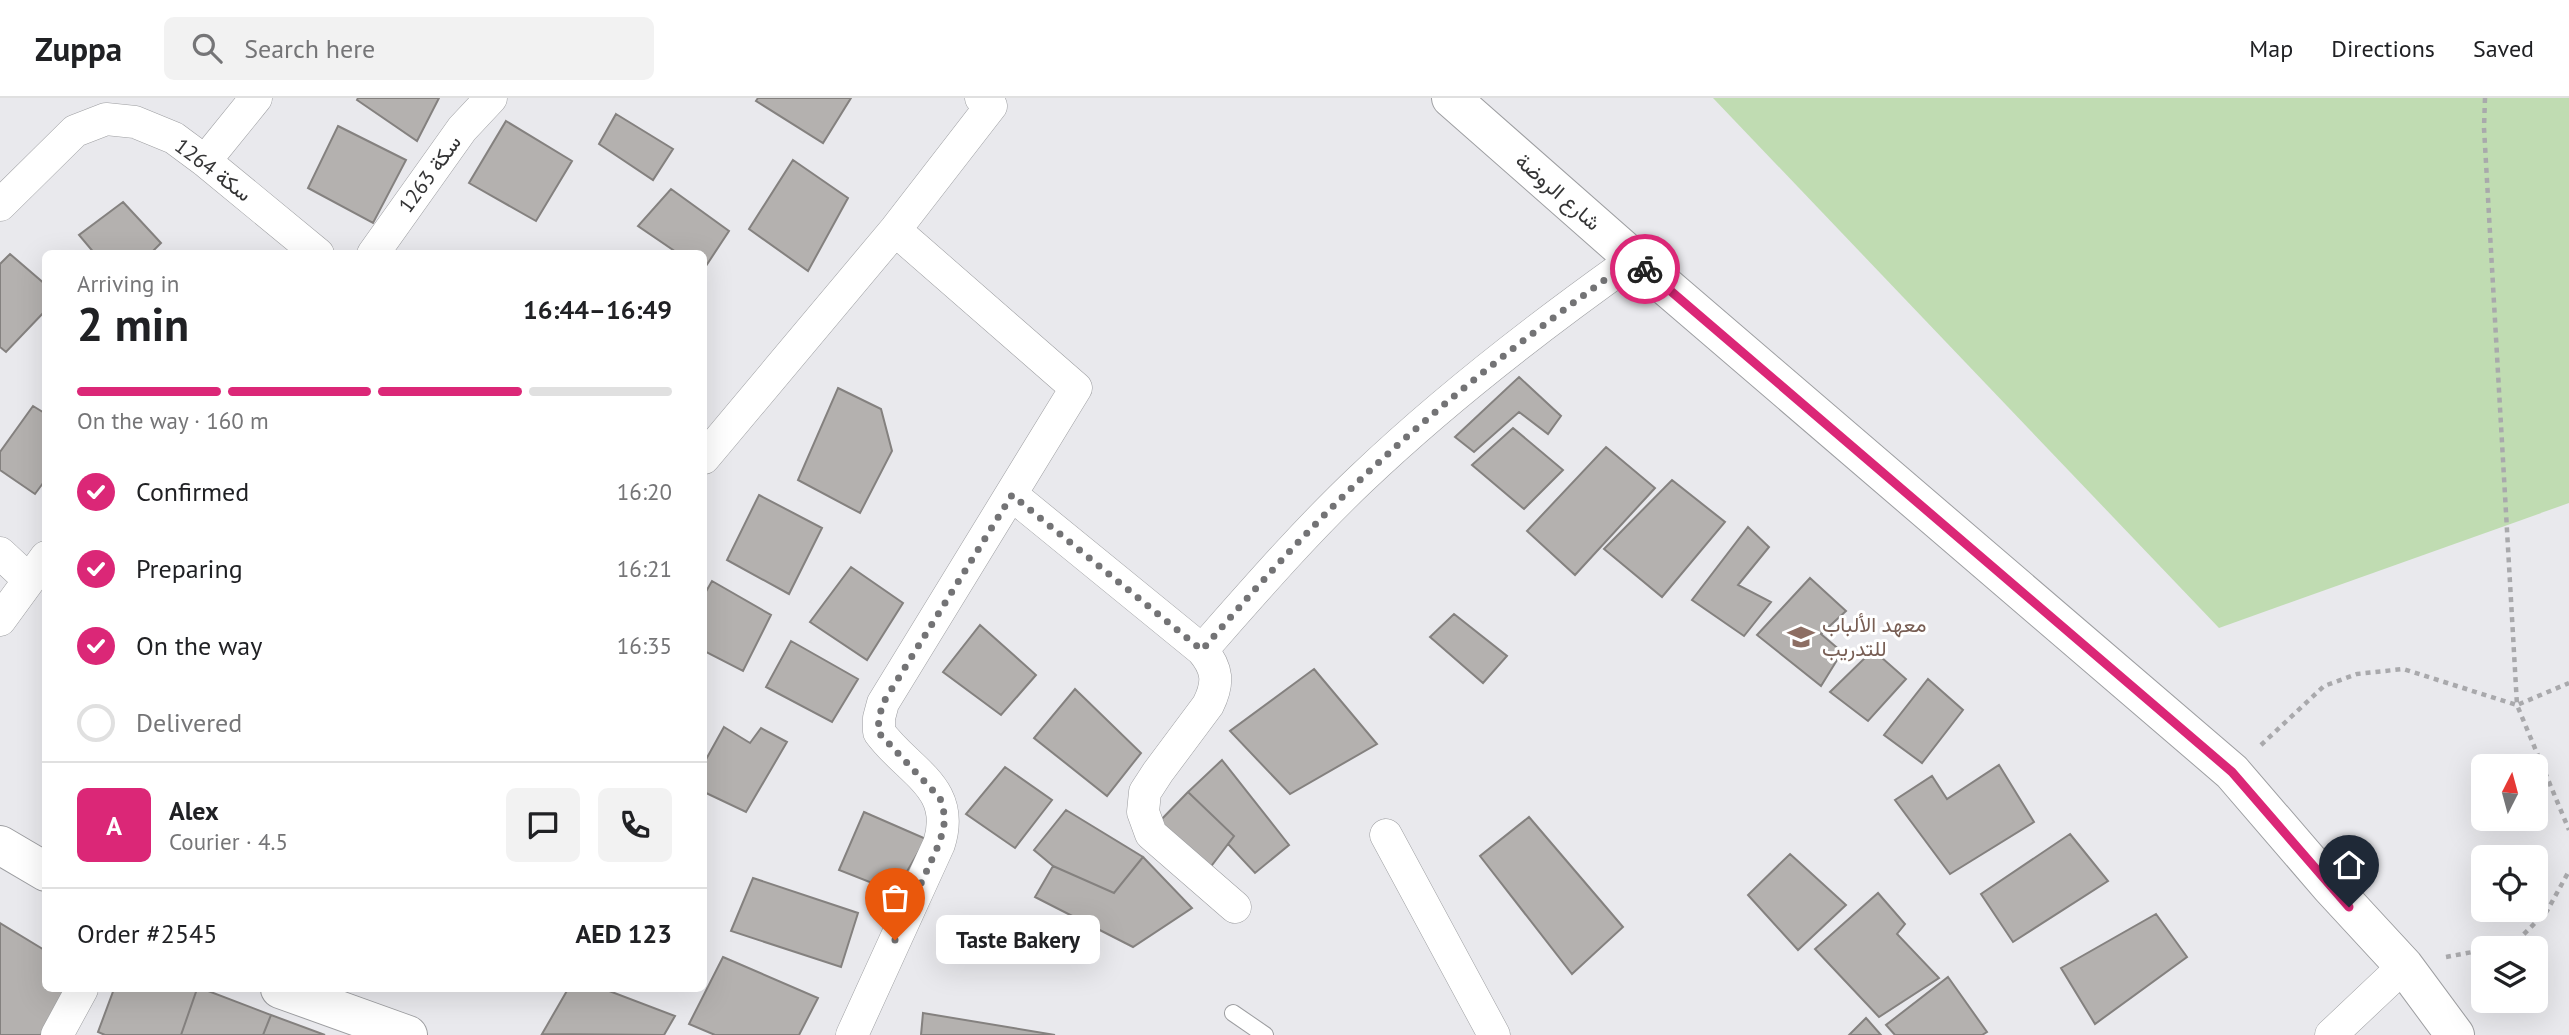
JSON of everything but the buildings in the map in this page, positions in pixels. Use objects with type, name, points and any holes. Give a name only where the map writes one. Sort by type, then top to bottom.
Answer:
[{"type":"main road","name":"شارع الروضة","points":[[1451,98],[1634,259],[2232,772],[2331,887],[2404,966],[2455,1035]]},
{"type":"main road","points":[[0,845],[42,870]]},
{"type":"main road","points":[[296,992],[335,999],[367,1029],[408,1035]]},
{"type":"street","points":[[205,161],[256,98]]},
{"type":"street","name":"سكة 1263","points":[[376,250],[462,129],[491,98]]},
{"type":"street","points":[[707,454],[895,230],[990,106],[981,98]]},
{"type":"street","name":"سكة 1264","points":[[0,205],[75,131],[106,119],[135,122],[174,138],[313,250]]},
{"type":"street","points":[[852,1035],[939,844],[944,827],[940,798],[878,732],[883,703],[1076,388],[895,230]]},
{"type":"street","points":[[1202,650],[1279,562],[1361,479],[1448,401],[1538,327],[1634,259]]},
{"type":"street","points":[[1012,495],[1202,650],[1213,662],[1217,676],[1214,694],[1145,792],[1143,812],[1151,834],[1236,907]]},
{"type":"street","points":[[0,553],[37,569],[0,620]]},
{"type":"street","points":[[1386,835],[1494,1035]]},
{"type":"street","points":[[2331,1035],[2404,966]]},
{"type":"street","points":[[57,1035],[80,992]]},
{"type":"lane","points":[[1233,1013],[1265,1035]]},
{"type":"path","points":[[2485,98],[2484,128],[2517,705],[2569,830]]},
{"type":"path","points":[[2232,772],[2324,686],[2357,674],[2403,668],[2517,705],[2569,683]]},
{"type":"path","points":[[2522,936],[2547,911],[2569,871]]},
{"type":"green space","points":[[1713,98],[2569,98],[2569,503],[2219,628]]},
{"type":"way so far","points":[[895,940],[939,844],[944,827],[944,813],[940,798],[878,732],[879,718],[883,703],[1012,495],[1202,650],[1279,562],[1361,479],[1448,401],[1538,327],[1634,259],[1645,269]]},
{"type":"place","name":"معهد الألباب للتدريب","points":[[1801,637]]},
{"type":"place","name":"Taste Bakery","points":[[895,940]]},
{"type":"route","points":[[1645,269],[2232,772],[2349,907]]}]
